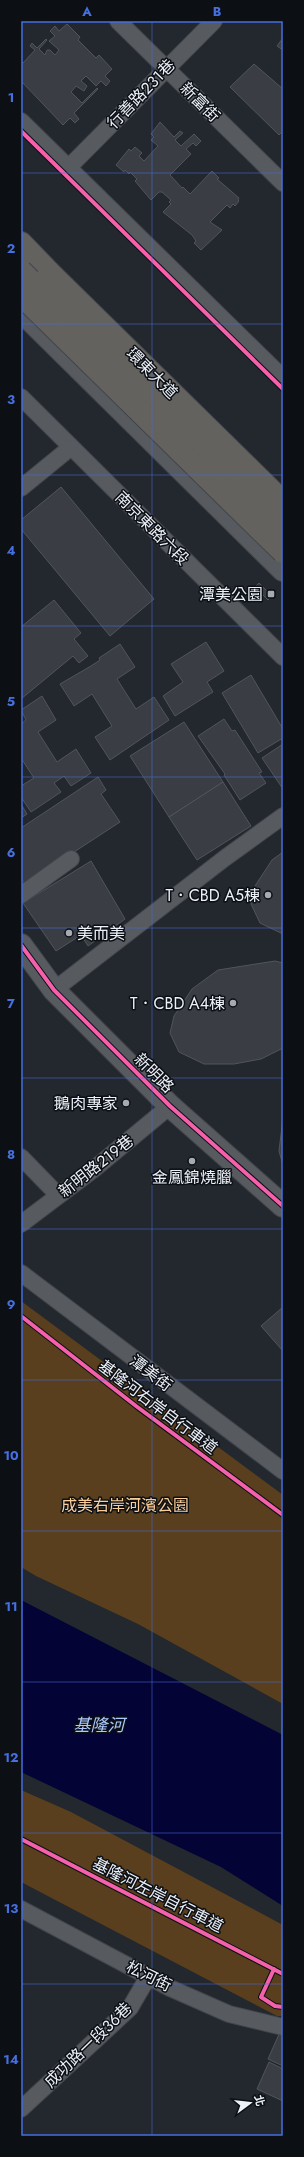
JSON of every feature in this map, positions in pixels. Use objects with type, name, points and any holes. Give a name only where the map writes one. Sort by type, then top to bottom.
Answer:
[{"type":"highway","name":"環東大道","points":[[21,244],[283,502]]},
{"type":"highway","points":[[21,271],[283,528]]},
{"type":"highway","points":[[21,294],[283,552]]},
{"type":"main road","points":[[21,232],[187,395],[283,492]]},
{"type":"main road","points":[[21,311],[283,570]]},
{"type":"main road","points":[[148,435],[187,395]]},
{"type":"main road","name":"新明路","points":[[21,945],[54,990],[170,1106],[283,1206]]},
{"type":"street","name":"新富街","points":[[118,21],[283,184]]},
{"type":"street","name":"行善路231巷","points":[[69,167],[214,21]]},
{"type":"street","points":[[21,121],[283,378]]},
{"type":"street","name":"南京東路六段","points":[[21,397],[70,448],[283,657]]},
{"type":"street","points":[[21,488],[70,448]]},
{"type":"street","points":[[54,990],[225,858],[283,816]]},
{"type":"street","points":[[21,896],[70,859]]},
{"type":"street","name":"新明路219巷","points":[[21,1224],[94,1169],[170,1106]]},
{"type":"street","points":[[21,1157],[58,1195]]},
{"type":"street","name":"潭美街","points":[[21,1273],[283,1471]]},
{"type":"street","name":"松河街","points":[[21,1910],[170,1988],[229,2014],[283,2027]]},
{"type":"street","name":"成功路一段36巷","points":[[21,2109],[130,2008],[148,1977]]},
{"type":"green space","name":"成美右岸河濱公園","points":[[21,1301],[283,1495],[283,1704],[138,1624],[36,1576],[21,1567]]},
{"type":"green space","points":[[21,1790],[71,1812],[283,1925],[283,2016],[277,2016],[21,1882]]},
{"type":"water","name":"基隆河","points":[[21,1600],[283,1735],[283,1906],[221,1867],[21,1772]]},
{"type":"building","points":[[67,24],[80,37],[78,40],[96,58],[99,55],[112,69],[105,76],[110,81],[106,86],[101,81],[96,86],[86,76],[81,81],[87,86],[84,91],[76,86],[71,92],[82,103],[97,88],[98,89],[74,113],[79,119],[75,123],[70,118],[63,125],[21,81],[21,61],[23,63],[35,50],[30,46],[32,43],[37,48],[46,39],[47,40],[39,49],[45,55],[47,50],[50,50],[55,55],[59,50],[49,41],[55,36],[50,31],[55,26],[59,31]]},
{"type":"building","points":[[283,38],[283,50],[277,46]]},
{"type":"building","points":[[254,64],[283,89],[283,131],[279,135],[230,87]]},
{"type":"building","points":[[160,122],[174,137],[180,131],[183,133],[175,140],[181,146],[194,134],[201,141],[196,146],[193,143],[186,149],[191,154],[170,175],[182,188],[183,187],[190,194],[212,171],[219,178],[217,179],[239,198],[239,201],[235,206],[233,204],[230,208],[227,205],[210,222],[222,230],[201,250],[194,243],[196,241],[192,235],[163,212],[171,204],[169,202],[171,200],[162,192],[159,192],[151,200],[135,181],[137,179],[130,172],[129,174],[125,170],[124,172],[116,165],[129,149],[131,151],[135,147],[142,153],[139,156],[144,161],[158,146],[151,140],[154,137],[151,134]]},
{"type":"building","points":[[61,487],[154,599],[110,636],[21,529],[21,520]]},
{"type":"building","points":[[259,583],[272,596],[268,600],[255,587]]},
{"type":"building","points":[[54,600],[81,633],[74,639],[88,656],[79,663],[73,656],[21,699],[21,627]]},
{"type":"building","points":[[206,642],[224,671],[207,682],[213,692],[175,716],[163,696],[183,682],[171,664]]},
{"type":"building","points":[[120,644],[135,667],[117,679],[136,709],[154,697],[169,720],[110,760],[95,737],[112,726],[92,694],[74,706],[60,684],[100,660],[99,658]]},
{"type":"building","points":[[251,675],[283,729],[283,738],[258,753],[222,693]]},
{"type":"building","points":[[42,696],[56,720],[38,732],[57,762],[76,749],[91,773],[71,786],[64,776],[54,783],[61,792],[31,812],[21,797],[21,786],[34,778],[21,758],[21,724],[26,720],[21,710]]},
{"type":"building","points":[[224,719],[232,731],[235,730],[262,772],[259,773],[266,783],[240,800],[224,775],[225,774],[198,736]]},
{"type":"building","points":[[184,722],[223,782],[169,817],[130,756]]},
{"type":"building","points":[[283,744],[283,789],[262,758]]},
{"type":"building","points":[[98,777],[106,790],[101,794],[120,822],[25,884],[21,878],[21,828]]},
{"type":"building","points":[[223,782],[251,826],[197,860],[169,817]]},
{"type":"building","points":[[21,804],[27,814],[21,818]]},
{"type":"building","name":"T．CBD A5棟","points":[[283,852],[283,934],[260,923],[251,904],[255,886],[272,860]]},
{"type":"building","points":[[91,861],[125,919],[88,946],[81,935],[56,951],[23,903]]},
{"type":"building","name":"T．CBD A4棟","points":[[275,961],[283,963],[283,1048],[261,1059],[234,1064],[204,1064],[179,1052],[170,1033],[174,1016],[192,989],[218,970]]},
{"type":"building","points":[[283,1118],[283,1165],[279,1151]]},
{"type":"building","points":[[283,1307],[283,1351],[261,1326]]},
{"type":"building","points":[[280,2032],[283,2034],[283,2066],[268,2059]]},
{"type":"building","points":[[269,2062],[283,2069],[283,2101],[257,2089]]},
{"type":"cycle path","points":[[21,131],[283,389]]},
{"type":"cycle path","points":[[21,945],[54,990],[170,1106],[283,1206]]},
{"type":"cycle path","name":"基隆河右岸自行車道","points":[[21,1316],[136,1406],[283,1515]]},
{"type":"cycle path","name":"基隆河左岸自行車道","points":[[21,1839],[283,1974]]},
{"type":"cycle path","points":[[274,1969],[261,1997],[275,2006],[283,2007]]},
{"type":"place","name":"潭美公園","points":[[271,594]]},
{"type":"place","name":"T．CBD A5棟","points":[[268,895]]},
{"type":"place","name":"美而美","points":[[69,933]]},
{"type":"place","name":"T．CBD A4棟","points":[[233,1003]]},
{"type":"place","name":"鵝肉專家","points":[[126,1103]]},
{"type":"place","name":"金鳳錦燒臘","points":[[192,1161]]}]
